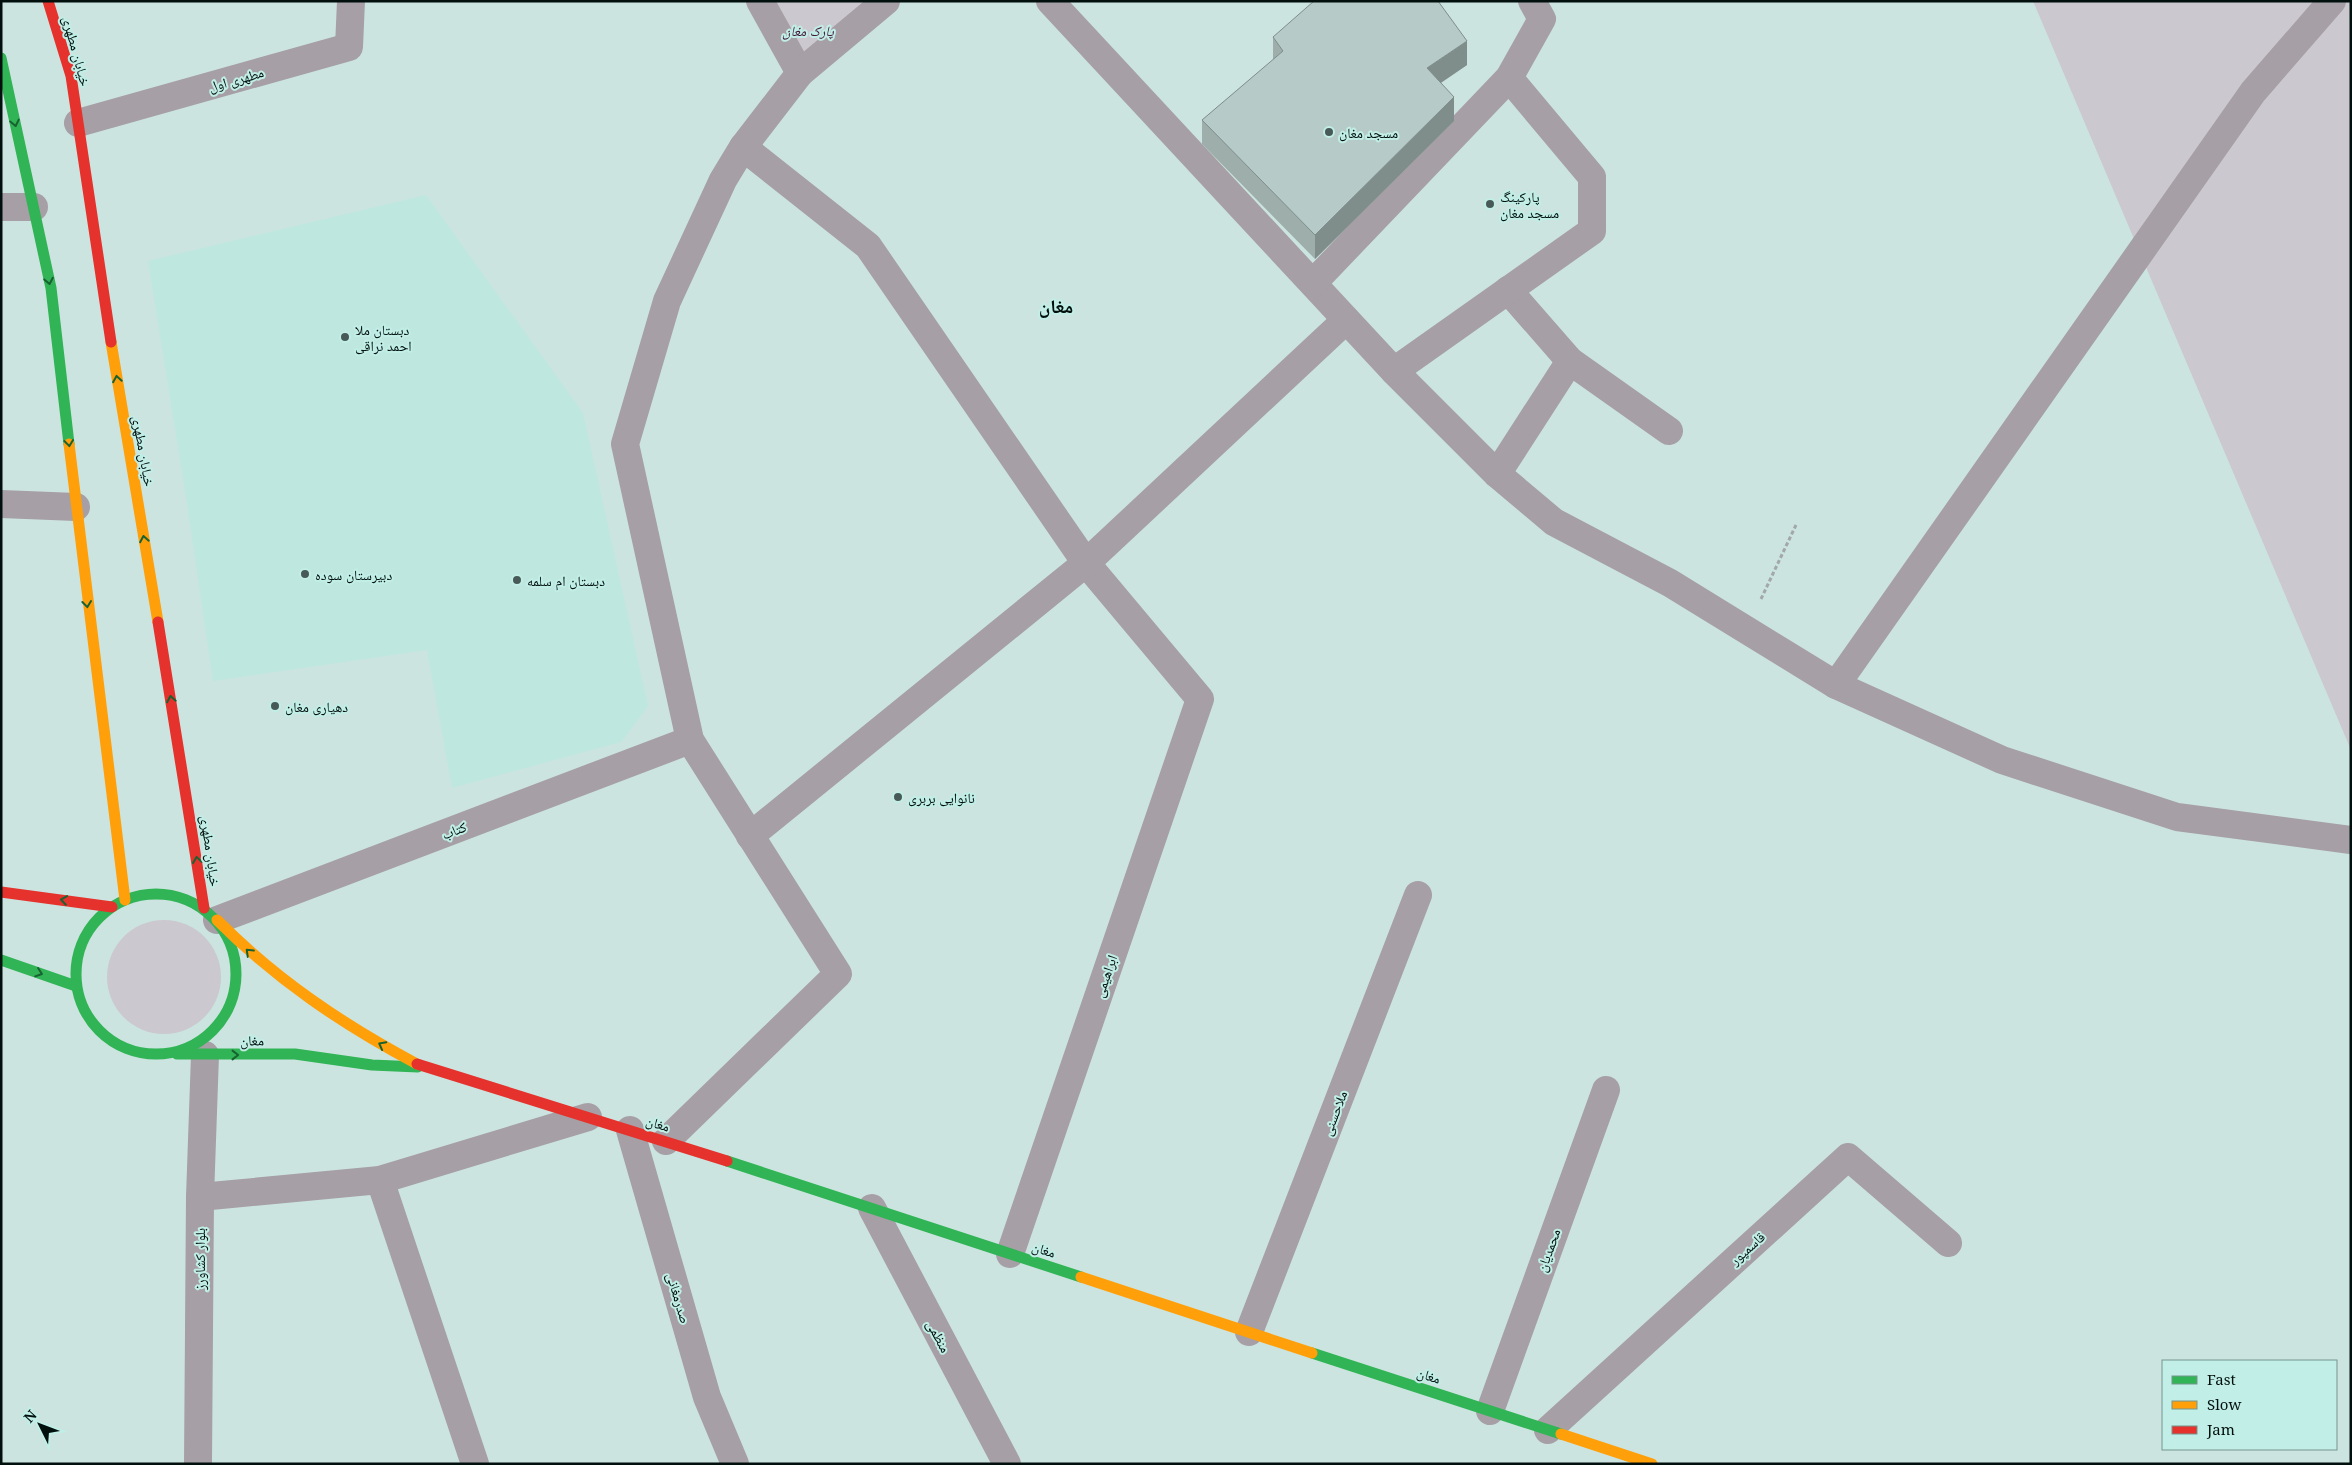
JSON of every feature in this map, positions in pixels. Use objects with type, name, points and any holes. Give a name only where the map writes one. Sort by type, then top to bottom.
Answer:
[{"type":"street","name":"خیابان مطهری","points":[[48,1],[70,76],[122,412],[210,914]]},
{"type":"street","name":"مطهری اول","points":[[78,123],[349,47],[352,1]]},
{"type":"street","points":[[760,1],[800,73]]},
{"type":"street","points":[[666,1141],[838,974],[690,740],[625,444],[668,301],[722,180],[743,147],[800,73],[886,1]]},
{"type":"street","points":[[1050,1],[1394,371],[1497,474],[1554,522],[1670,583],[1836,685],[2002,760],[2176,817],[2351,840]]},
{"type":"street","points":[[1312,283],[1509,78],[1542,18],[1532,1]]},
{"type":"street","points":[[1836,685],[2253,92],[2332,1]]},
{"type":"street","points":[[1,58],[51,288],[125,900]]},
{"type":"street","points":[[1394,371],[1592,231],[1592,177],[1509,78]]},
{"type":"street","points":[[743,147],[868,246],[1086,563]]},
{"type":"street","points":[[1,207],[34,207]]},
{"type":"street","points":[[1508,290],[1570,361],[1669,430]]},
{"type":"street","points":[[750,836],[1086,563],[1346,320]]},
{"type":"street","points":[[1497,474],[1570,361]]},
{"type":"street","points":[[1,504],[76,507]]},
{"type":"street","name":"ابراهیمی","points":[[1010,1254],[1200,699],[1086,563]]},
{"type":"street","name":"کتاب","points":[[210,914],[690,740]]},
{"type":"street","points":[[1,892],[112,907]]},
{"type":"street","points":[[152,894],[179,897],[210,914],[232,945],[237,972],[233,1001],[218,1026],[196,1045],[169,1054],[143,1054],[118,1046],[98,1030],[83,1008],[76,986],[77,964],[83,941],[95,922],[112,907],[125,900],[152,894]]},
{"type":"street","name":"ملاحسنی","points":[[1249,1332],[1418,895]]},
{"type":"street","name":"مغان","points":[[210,914],[252,956],[296,989],[361,1034],[425,1068],[666,1141],[1638,1461]]},
{"type":"street","points":[[1,960],[76,986]]},
{"type":"street","name":"مغان","points":[[169,1054],[296,1054],[372,1065],[425,1068]]},
{"type":"street","name":"بلوار کشاورز","points":[[198,1464],[200,1197],[204,1055]]},
{"type":"street","name":"محمدیان","points":[[1490,1411],[1606,1090]]},
{"type":"street","points":[[200,1197],[380,1180],[588,1117]]},
{"type":"street","name":"صدرمغانی","points":[[630,1130],[708,1397],[735,1464]]},
{"type":"street","name":"قاسمپور","points":[[1548,1430],[1848,1157],[1948,1243]]},
{"type":"street","points":[[380,1180],[475,1464]]},
{"type":"street","name":"منظمی","points":[[872,1208],[1007,1464]]},
{"type":"path","points":[[1746,630],[1796,525]]},
{"type":"shaded area","points":[[426,195],[583,413],[648,706],[621,742],[452,788],[427,650],[213,681],[148,261]]},
{"type":"green space","name":"پارک مغان","points":[[761,1],[886,1],[800,73]]},
{"type":"green space","points":[[2033,1],[2351,1],[2351,750]]},
{"type":"green space","points":[[164,920],[186,925],[204,937],[216,955],[221,977],[216,999],[204,1017],[186,1029],[164,1034],[142,1029],[124,1017],[112,999],[107,977],[112,955],[124,937],[142,925]]},
{"type":"building","name":"مسجد مغان","points":[[1314,1],[1438,1],[1467,41],[1427,68],[1454,97],[1315,235],[1202,120],[1283,51],[1273,37]]},
{"type":"traffic: fast","points":[[1,58],[51,288],[69,444]]},
{"type":"traffic: fast","points":[[164,894],[194,903],[213,917],[223,929],[230,943],[235,958],[236,974],[235,990],[230,1005],[223,1019],[213,1031],[201,1041],[179,1051],[164,1054],[148,1054],[133,1051],[111,1041],[89,1019],[77,990],[76,966],[79,951],[89,929],[111,907],[140,895],[164,894]]},
{"type":"traffic: fast","points":[[1,960],[76,986]]},
{"type":"traffic: fast","points":[[177,1054],[295,1054],[372,1065],[418,1067]]},
{"type":"traffic: fast","points":[[727,1161],[1081,1277]]},
{"type":"traffic: fast","points":[[1312,1353],[1561,1434]]},
{"type":"traffic: slow","points":[[111,342],[158,622]]},
{"type":"traffic: slow","points":[[69,444],[125,900]]},
{"type":"traffic: slow","points":[[217,920],[263,962],[311,1000],[389,1049],[417,1064]]},
{"type":"traffic: slow","points":[[1081,1277],[1312,1353]]},
{"type":"traffic: slow","points":[[1561,1434],[1652,1464]]},
{"type":"traffic: jam","points":[[48,1],[71,76],[111,342]]},
{"type":"traffic: jam","points":[[158,622],[204,908]]},
{"type":"traffic: jam","points":[[1,892],[112,907]]},
{"type":"traffic: jam","points":[[417,1064],[727,1161]]},
{"type":"place","name":"مسجد مغان","points":[[1329,132]]},
{"type":"place","name":"پارکینگ مسجد مغان","points":[[1490,204]]},
{"type":"place","name":"دبستان ملا احمد نراقی","points":[[345,337]]},
{"type":"place","name":"دبیرستان سوده","points":[[305,574]]},
{"type":"place","name":"دبستان ام سلمه","points":[[517,580]]},
{"type":"place","name":"دهیاری مغان","points":[[275,706]]},
{"type":"place","name":"نانوایی بربری","points":[[898,797]]},
{"type":"district","name":"مغان","points":[[1056,306]]}]
